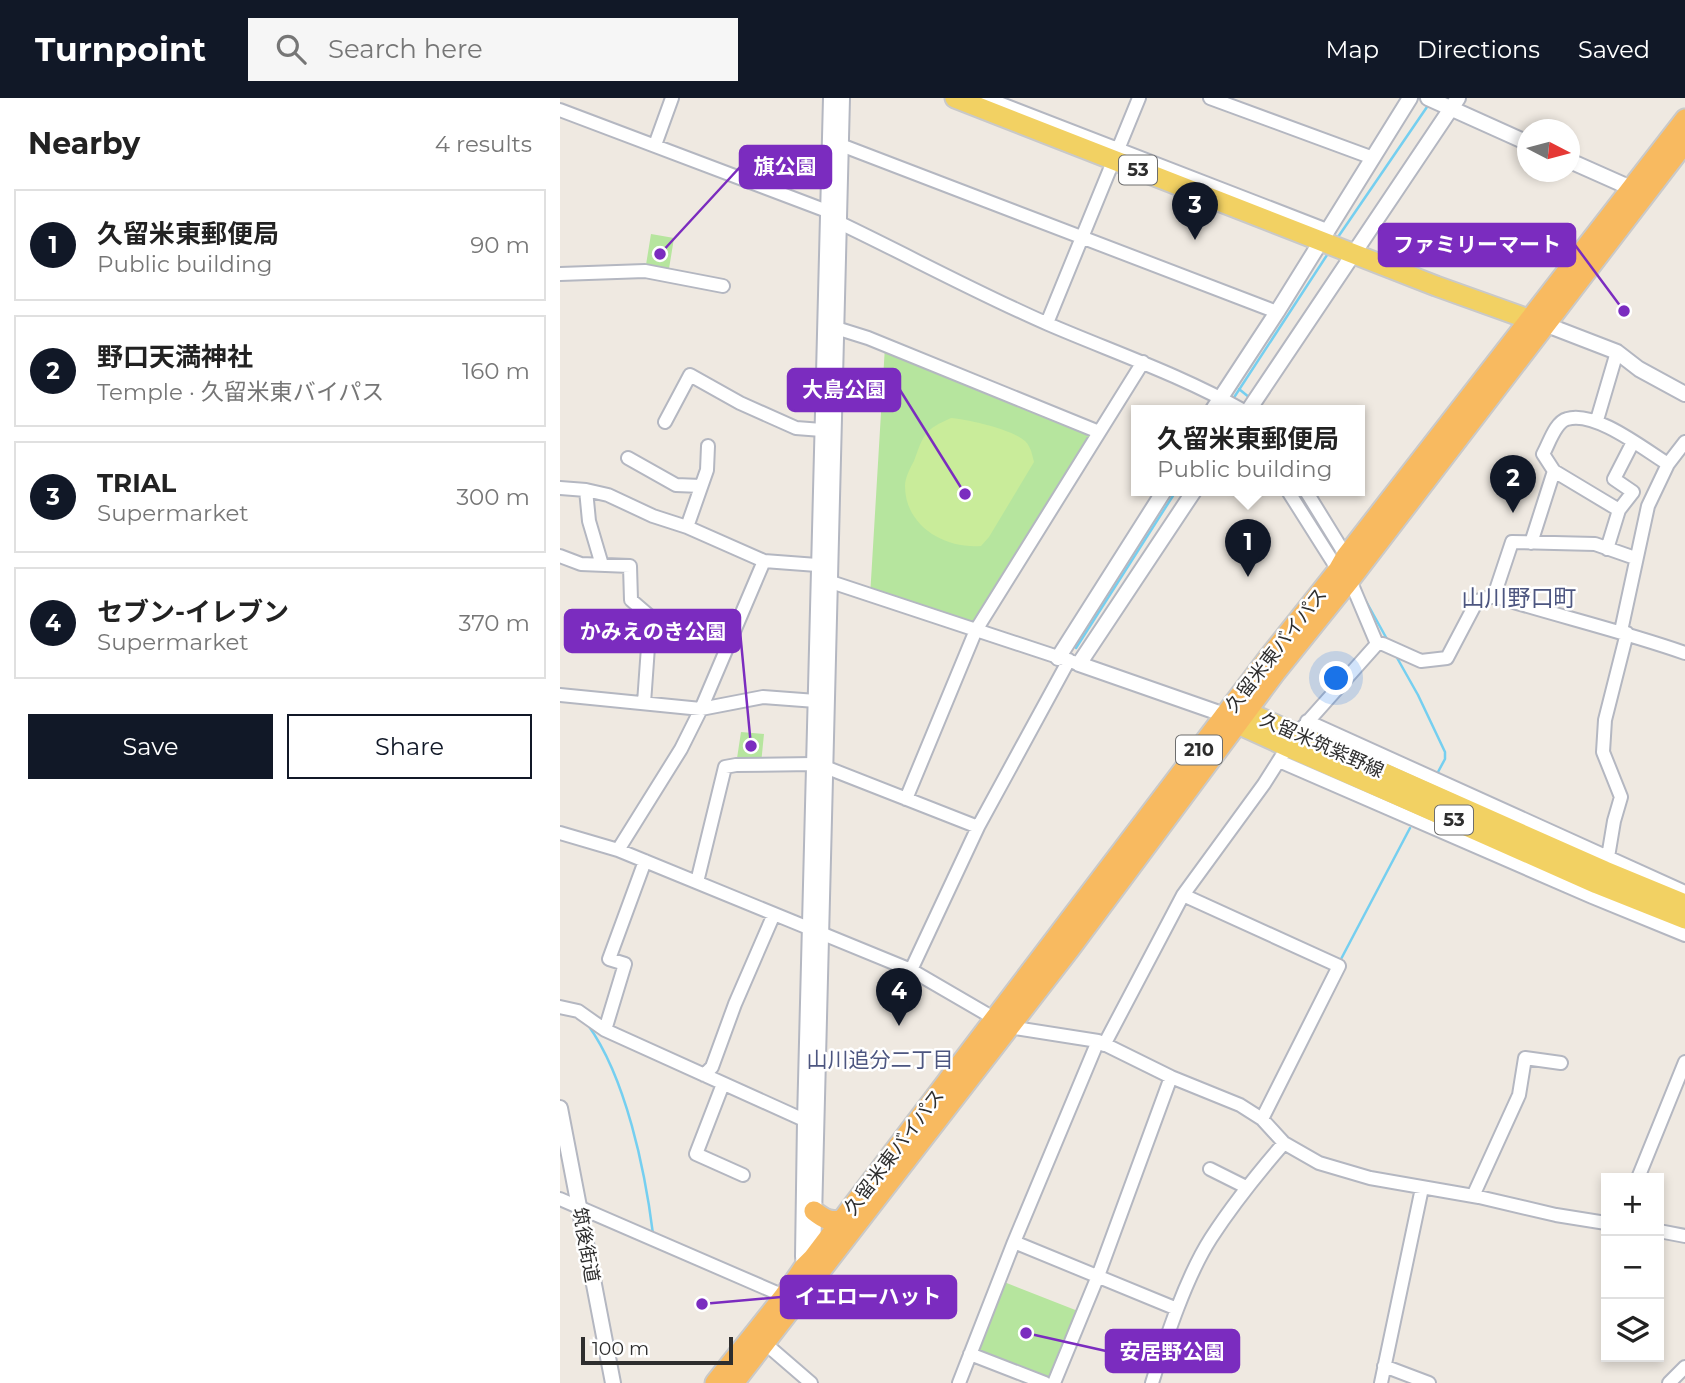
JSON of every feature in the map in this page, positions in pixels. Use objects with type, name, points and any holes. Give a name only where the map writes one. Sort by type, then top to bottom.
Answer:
[{"type":"highway","name":"久留米東バイパス","points":[[1538,322],[1685,119]]},
{"type":"highway","name":"久留米東バイパス","points":[[715,1383],[759,1338],[1237,717],[1344,569],[1538,322],[1685,143]]},
{"type":"highway","name":"久留米東バイパス","points":[[734,1383],[785,1296],[812,1270],[843,1219],[1002,1023]]},
{"type":"highway","points":[[814,1211],[828,1220],[843,1219]]},
{"type":"main road","name":"53","points":[[955,98],[1116,155],[1324,235],[1349,252],[1538,322]]},
{"type":"main road","name":"久留米筑紫野線","points":[[1237,717],[1601,877],[1685,919]]},
{"type":"main road","name":"久留米筑紫野線","points":[[1601,877],[1685,904]]},
{"type":"street","points":[[655,145],[672,98]]},
{"type":"street","points":[[812,1270],[811,1123],[815,930],[820,766],[831,582],[840,223],[831,98]]},
{"type":"street","points":[[820,766],[816,701],[817,565],[827,211],[842,98]]},
{"type":"street","points":[[986,98],[1116,155]]},
{"type":"street","points":[[1047,323],[1139,98]]},
{"type":"street","points":[[1210,98],[1373,158]]},
{"type":"street","points":[[1215,405],[1277,312],[1409,98]]},
{"type":"street","points":[[1428,98],[1453,103],[1517,137]]},
{"type":"street","points":[[1250,405],[1349,252],[1453,103]]},
{"type":"street","points":[[560,110],[827,211],[840,223],[1047,323],[1143,362],[1235,405]]},
{"type":"street","points":[[835,142],[1277,312]]},
{"type":"street","points":[[1580,165],[1633,189]]},
{"type":"street","points":[[560,274],[645,271],[723,286]]},
{"type":"street","points":[[1538,322],[1617,352],[1639,369],[1685,394]]},
{"type":"street","points":[[836,328],[868,338],[1099,432]]},
{"type":"street","points":[[1597,420],[1617,352]]},
{"type":"street","points":[[906,799],[976,631],[1143,362]]},
{"type":"street","points":[[665,422],[690,375],[740,403],[796,428],[822,430]]},
{"type":"street","points":[[1619,510],[1554,471],[1543,454],[1559,425],[1567,418],[1597,420],[1668,464]]},
{"type":"street","points":[[1608,549],[1619,510],[1633,492],[1614,479],[1633,442]]},
{"type":"street","points":[[1601,877],[1621,797],[1603,752],[1605,720],[1624,632],[1635,558],[1648,506],[1668,464],[1685,442]]},
{"type":"street","points":[[687,527],[707,470],[708,446]]},
{"type":"street","points":[[628,458],[676,485],[701,486]]},
{"type":"street","points":[[1531,544],[1554,471]]},
{"type":"street","points":[[560,488],[608,495],[764,561],[817,565],[831,582],[1237,717]]},
{"type":"street","points":[[586,490],[589,521],[602,565]]},
{"type":"street","points":[[911,971],[978,827],[1161,496]]},
{"type":"street","points":[[1069,660],[1190,496]]},
{"type":"street","points":[[1292,496],[1344,569]]},
{"type":"street","points":[[1308,496],[1377,644]]},
{"type":"street","points":[[1494,596],[1512,542],[1595,544],[1635,558]]},
{"type":"street","points":[[560,556],[580,564],[630,566],[631,600],[660,625],[648,647],[644,703]]},
{"type":"street","points":[[618,850],[681,749],[701,709],[764,561]]},
{"type":"street","points":[[959,1383],[1014,1242],[1101,1043],[1183,895],[1293,741],[1377,644],[1383,644],[1422,662],[1447,658],[1477,601],[1494,596],[1595,627],[1624,632],[1685,653]]},
{"type":"street","points":[[560,695],[701,709],[763,697],[816,701]]},
{"type":"street","points":[[1293,741],[1601,877],[1685,934]]},
{"type":"street","points":[[697,882],[725,767],[820,766],[978,827]]},
{"type":"street","points":[[560,833],[618,850],[911,971],[1002,1023],[1101,1043],[1171,1077],[1240,1105],[1262,1119],[1284,1143],[1318,1163],[1370,1178],[1601,1222]]},
{"type":"street","points":[[605,1030],[625,964],[609,959],[645,861]]},
{"type":"street","points":[[1601,877],[1685,892]]},
{"type":"street","points":[[1183,895],[1339,966],[1262,1119]]},
{"type":"street","points":[[704,1075],[712,1067],[735,1004],[774,914]]},
{"type":"street","points":[[560,1007],[578,1011],[605,1030],[811,1123]]},
{"type":"street","points":[[1473,1196],[1519,1095],[1525,1058],[1561,1063]]},
{"type":"street","points":[[1640,1173],[1685,1062]]},
{"type":"street","points":[[1054,1383],[1098,1276],[1171,1077]]},
{"type":"street","points":[[723,1084],[696,1154],[743,1175]]},
{"type":"street","name":"筑後街道","points":[[560,1108],[598,1318],[613,1383]]},
{"type":"street","points":[[811,1123],[814,1211],[812,1270]]},
{"type":"street","points":[[1152,1383],[1177,1309],[1210,1240],[1246,1187],[1284,1143]]},
{"type":"street","points":[[1210,1169],[1246,1187]]},
{"type":"street","points":[[1381,1383],[1422,1188]]},
{"type":"street","points":[[560,1199],[785,1296]]},
{"type":"street","points":[[1664,1232],[1685,1236]]},
{"type":"street","points":[[1014,1242],[1177,1309]]},
{"type":"street","points":[[759,1338],[811,1383]]},
{"type":"street","points":[[970,1354],[1045,1383]]},
{"type":"street","points":[[1384,1366],[1429,1383]]},
{"type":"street","points":[[1669,1383],[1685,1367]]},
{"type":"green space","points":[[651,234],[674,238],[668,275],[645,271]]},
{"type":"green space","points":[[885,346],[1099,432],[976,630],[870,597]]},
{"type":"green space","points":[[951,418],[990,426],[1019,437],[1029,446],[1034,462],[981,546],[954,544],[941,539],[920,523],[907,500],[906,480],[923,439],[935,426]]},
{"type":"green space","points":[[741,732],[764,734],[761,764],[736,765]]},
{"type":"green space","points":[[999,1280],[1083,1313],[1054,1383],[970,1354]]},
{"type":"waterway","points":[[1336,240],[1429,104]]},
{"type":"waterway","points":[[1233,399],[1329,252]]},
{"type":"waterway","points":[[1239,389],[1250,398]]},
{"type":"waterway","points":[[1076,648],[1173,496]]},
{"type":"waterway","points":[[1362,594],[1388,641]]},
{"type":"waterway","points":[[1396,656],[1445,752],[1445,759],[1438,772]]},
{"type":"waterway","points":[[1340,961],[1410,828]]},
{"type":"waterway","points":[[588,1025],[613,1071],[632,1125],[653,1234]]},
{"type":"place","name":"TRIAL","points":[[1195,240]]},
{"type":"place","name":"旗公園","points":[[660,254]]},
{"type":"place","name":"ファミリーマート","points":[[1624,311]]},
{"type":"place","name":"大島公園","points":[[965,494]]},
{"type":"place","name":"野口天満神社","points":[[1513,513]]},
{"type":"place","name":"久留米東郵便局","points":[[1248,577]]},
{"type":"place","name":"かみえのき公園","points":[[751,746]]},
{"type":"place","name":"セブン-イレブン","points":[[899,1026]]},
{"type":"place","name":"イエローハット","points":[[702,1304]]},
{"type":"place","name":"安居野公園","points":[[1026,1333]]},
{"type":"district","name":"山川野口町","points":[[1519,598]]},
{"type":"district","name":"山川追分二丁目","points":[[880,1059]]}]
